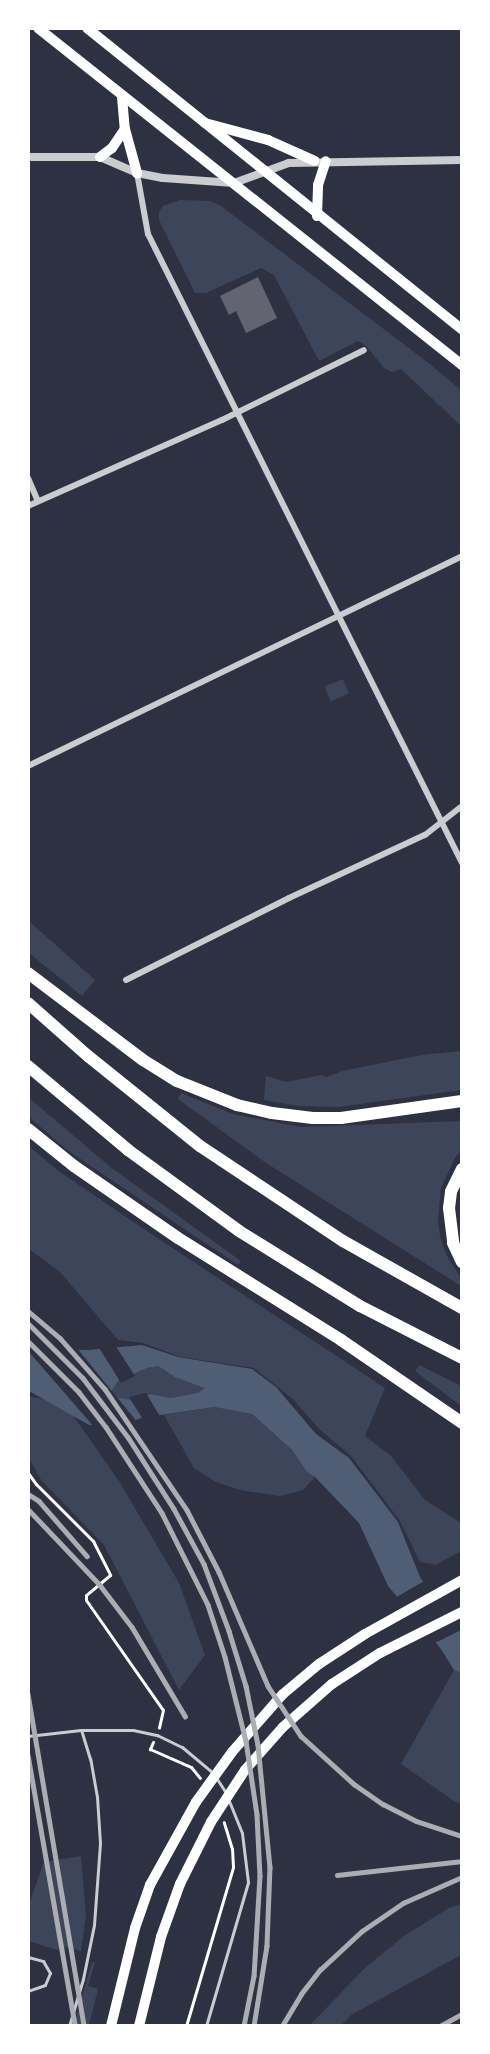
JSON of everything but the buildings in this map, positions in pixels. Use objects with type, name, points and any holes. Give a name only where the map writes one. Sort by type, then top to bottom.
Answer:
[{"type":"highway","points":[[28,973],[143,1060],[177,1081],[237,1105],[292,1116],[341,1118],[462,1101]]},
{"type":"highway","points":[[28,1003],[150,1108],[218,1158],[343,1241],[462,1308]]},
{"type":"highway","points":[[28,1065],[128,1150],[240,1231],[360,1306],[462,1358]]},
{"type":"highway","points":[[28,1129],[74,1166],[169,1232],[341,1340],[462,1423]]},
{"type":"highway","points":[[462,1169],[451,1192],[449,1208],[453,1243],[462,1262]]},
{"type":"main road","points":[[38,28],[462,365]]},
{"type":"main road","points":[[87,28],[200,122],[462,330]]},
{"type":"main road","points":[[122,97],[125,129],[137,173]]},
{"type":"main road","points":[[200,122],[268,140],[321,161],[317,216]]},
{"type":"main road","points":[[99,157],[112,148],[125,129]]},
{"type":"main road","points":[[110,2023],[142,1905],[166,1855],[196,1802],[257,1720],[283,1694],[320,1664],[365,1634],[460,1580]]},
{"type":"main road","points":[[139,2025],[168,1918],[180,1884],[211,1822],[258,1755],[283,1727],[332,1684],[380,1653],[462,1612]]},
{"type":"street","points":[[28,157],[99,157],[137,173],[163,178],[234,183],[289,163],[462,160]]},
{"type":"street","points":[[137,173],[148,234],[462,863]]},
{"type":"street","points":[[28,506],[238,412],[364,350]]},
{"type":"street","points":[[28,478],[38,501]]},
{"type":"street","points":[[28,766],[462,556]]},
{"type":"street","points":[[126,980],[289,898],[425,835],[462,806]]},
{"type":"lane","points":[[28,1736],[81,1730],[122,1729],[157,1735],[182,1747],[212,1771],[225,1790],[242,1833],[248,1882],[206,2025]]},
{"type":"lane","points":[[69,2025],[83,1979],[94,1926],[100,1843],[97,1797],[90,1759],[81,1730]]},
{"type":"lane","points":[[28,1957],[43,1960],[50,1973],[45,1985],[28,1991]]},
{"type":"path","points":[[28,1473],[36,1484],[93,1541],[110,1575],[87,1596],[86,1600],[164,1710],[161,1724]]},
{"type":"path","points":[[150,1749],[191,1767],[205,1784]]},
{"type":"path","points":[[186,2025],[233,1867],[228,1832],[220,1812]]},
{"type":"shaded area","points":[[180,200],[210,201],[221,206],[426,361],[461,390],[461,426],[401,369],[392,372],[384,368],[366,346],[358,341],[319,361],[274,275],[261,268],[206,293],[195,293],[159,220],[159,212],[163,206]]},
{"type":"shaded area","points":[[343,679],[349,694],[330,701],[324,686]]},
{"type":"shaded area","points":[[29,921],[95,980],[82,996],[29,953]]},
{"type":"shaded area","points":[[461,1051],[461,1090],[339,1107],[298,1106],[264,1100],[266,1076],[286,1082],[321,1075],[327,1077],[342,1071],[421,1055]]},
{"type":"shaded area","points":[[181,1093],[233,1114],[301,1127],[461,1121],[461,1151],[455,1158],[441,1188],[438,1219],[440,1236],[447,1256],[461,1278],[461,1286],[266,1163],[178,1099]]},
{"type":"shaded area","points":[[29,1098],[113,1169],[241,1261],[238,1265],[67,1150],[29,1117]]},
{"type":"shaded area","points":[[29,1146],[57,1170],[385,1388],[365,1436],[391,1456],[425,1500],[461,1523],[461,1551],[436,1565],[420,1562],[400,1521],[351,1456],[319,1429],[293,1399],[254,1368],[181,1357],[143,1343],[118,1340],[60,1272],[29,1249]]},
{"type":"shaded area","points":[[142,1345],[178,1357],[252,1369],[276,1387],[316,1434],[349,1458],[398,1522],[420,1577],[461,1633],[461,1673],[454,1670],[441,1649],[388,1586],[359,1523],[315,1477],[307,1472],[292,1450],[252,1414],[214,1407],[141,1418],[122,1426],[89,1425],[29,1391],[29,1349],[88,1350]],"holes":[[[158,1366],[175,1377],[205,1388],[198,1393],[171,1398],[150,1394],[132,1400],[115,1397],[111,1392],[118,1381],[147,1368]]]},
{"type":"shaded area","points":[[419,1365],[461,1386],[461,1406],[415,1371]]},
{"type":"shaded area","points":[[158,1366],[206,1387],[198,1394],[171,1398],[150,1394],[132,1400],[115,1397],[111,1392],[118,1381],[147,1368]]},
{"type":"shaded area","points":[[28,1396],[65,1404],[119,1481],[179,1583],[205,1655],[179,1690],[104,1545],[41,1480],[29,1458]]},
{"type":"shaded area","points":[[214,1407],[252,1414],[292,1450],[307,1472],[315,1477],[303,1490],[280,1496],[240,1490],[216,1482],[194,1468],[164,1415]]},
{"type":"shaded area","points":[[454,1670],[461,1673],[461,1804],[401,1764]]},
{"type":"shaded area","points":[[81,1856],[86,1915],[81,1951],[67,1947],[57,1950],[29,1941],[29,1904],[44,1862]]},
{"type":"shaded area","points":[[461,1904],[461,1955],[351,2015],[341,2025],[310,2025],[366,1967],[404,1936],[449,1908]]},
{"type":"shaded area","points":[[92,1962],[95,1962],[88,1986],[98,1989],[89,2025],[74,2025]]},
{"type":"pier","points":[[115,1345],[135,1376],[121,1383],[98,1346]]},
{"type":"pier","points":[[28,1346],[76,1347],[138,1423],[122,1429],[95,1428],[29,1352]]},
{"type":"pier","points":[[146,1393],[161,1418],[144,1421],[129,1397]]},
{"type":"pier","points":[[426,1580],[462,1628],[433,1644],[395,1598]]},
{"type":"railway","points":[[28,1311],[60,1338],[105,1389],[187,1510],[219,1572],[268,1686],[301,1736],[354,1784],[383,1804],[416,1821],[462,1836]]},
{"type":"railway","points":[[28,1323],[83,1378],[128,1437],[174,1509],[204,1564],[229,1631],[246,1686],[258,1745],[270,1867],[267,1946],[254,2026]]},
{"type":"railway","points":[[28,1341],[79,1392],[106,1427],[162,1513],[208,1605],[225,1657],[246,1741],[257,1815],[260,1876],[254,1976],[244,2026]]},
{"type":"railway","points":[[28,1494],[39,1501],[87,1556]]},
{"type":"railway","points":[[28,1509],[100,1585],[132,1627],[185,1716]]},
{"type":"railway","points":[[28,1694],[84,2026]]},
{"type":"railway","points":[[28,1755],[75,2024]]},
{"type":"railway","points":[[337,1875],[462,1861]]},
{"type":"railway","points":[[282,2026],[301,1994],[320,1970],[362,1931],[403,1903],[462,1877]]},
{"type":"railway","points":[[440,2026],[462,2014]]}]
